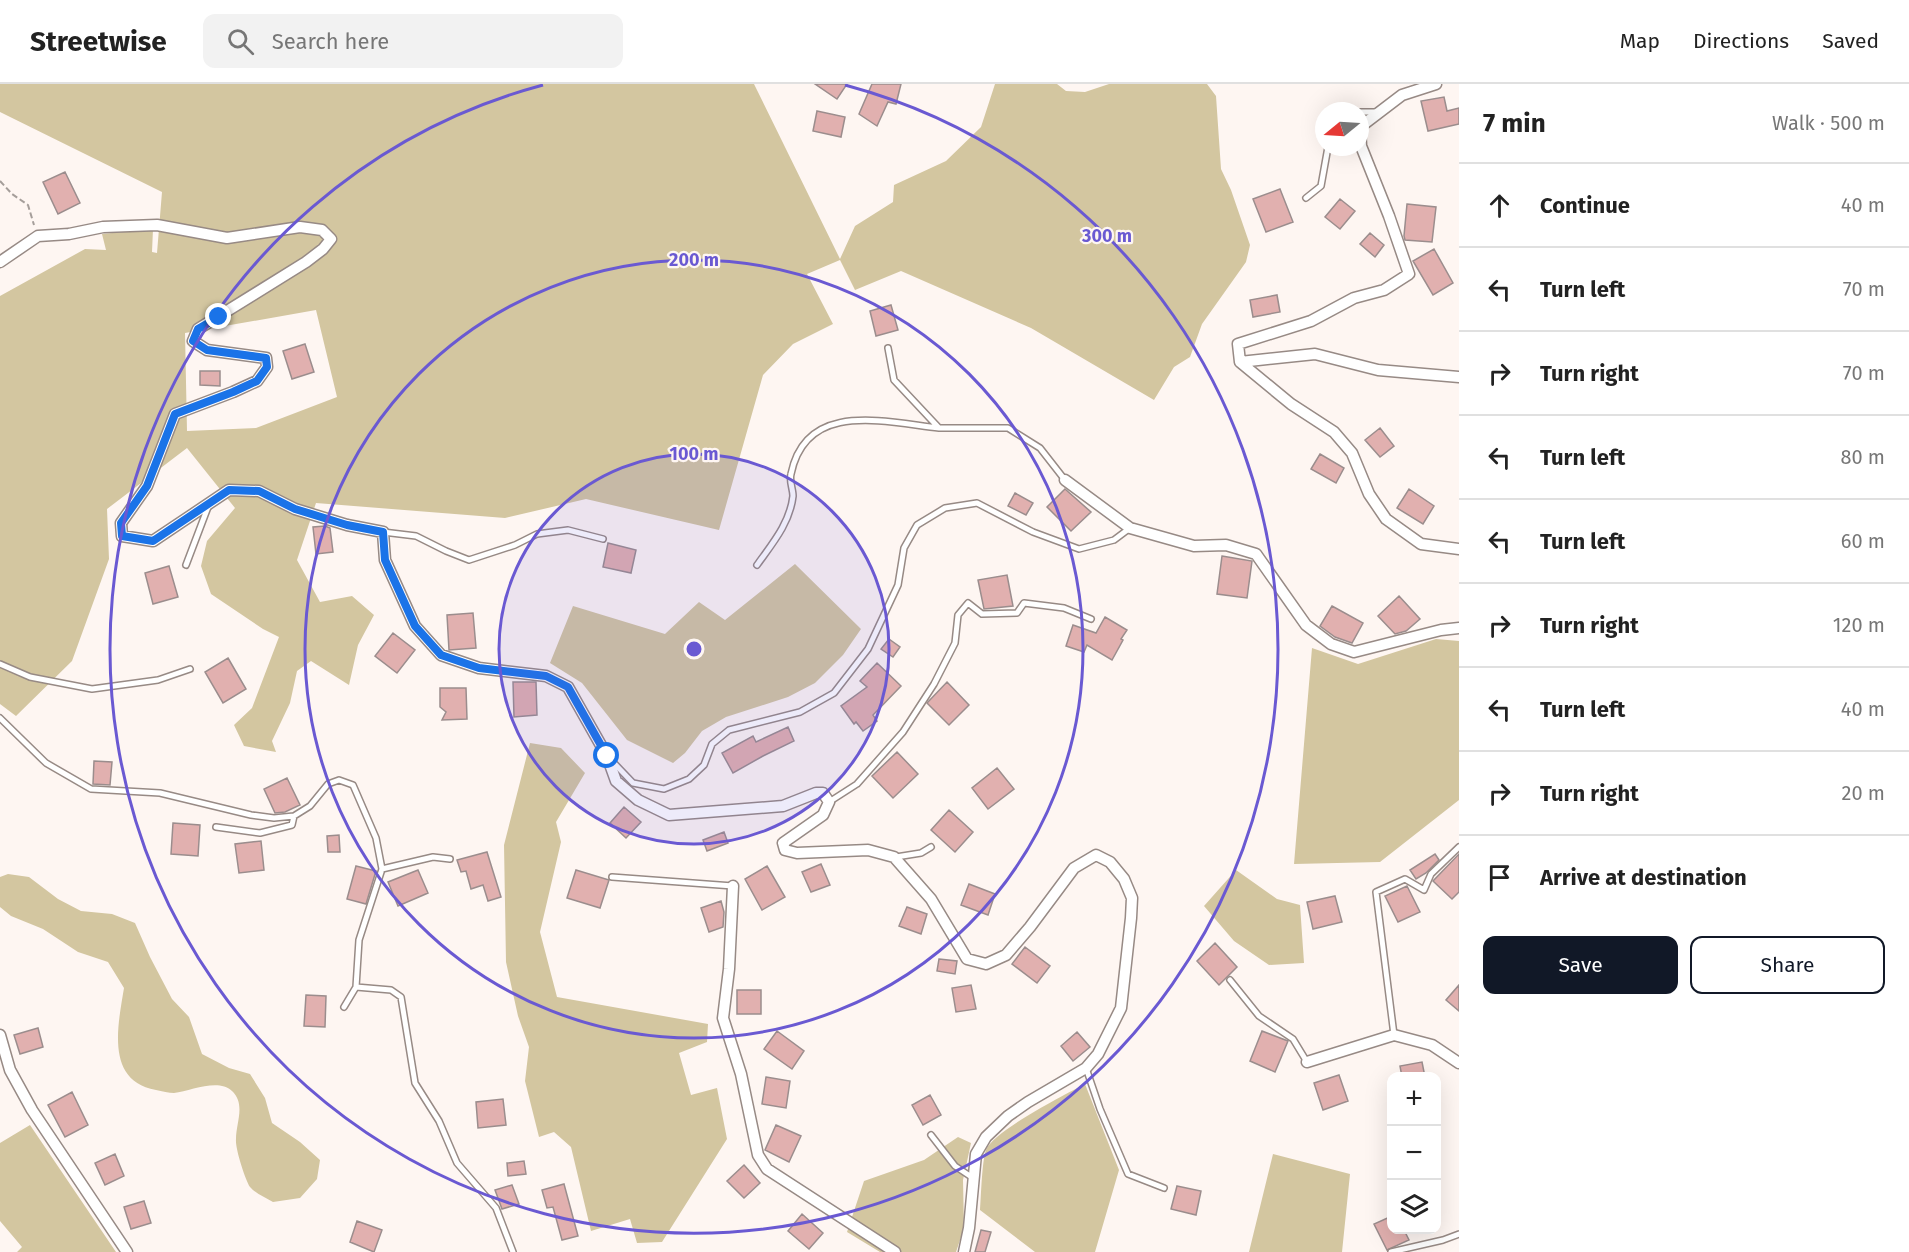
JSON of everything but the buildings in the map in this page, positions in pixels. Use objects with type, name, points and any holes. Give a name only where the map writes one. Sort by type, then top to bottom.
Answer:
[{"type":"street","points":[[1436,84],[1402,94],[1360,127],[1361,146],[1389,216],[1408,273],[1384,290],[1354,298],[1311,321],[1238,344],[1240,362],[1291,404],[1334,432],[1352,453],[1369,494],[1386,519],[1421,543],[1459,549]]},
{"type":"street","points":[[0,262],[38,236],[69,234],[103,227],[157,225],[227,238],[300,227],[322,230],[331,239],[323,249],[306,262],[198,329],[193,341],[207,350],[266,358],[267,367],[257,381],[175,414],[147,486],[121,523],[122,536],[153,541],[229,490],[259,491],[295,509],[347,525],[383,532],[385,560],[415,626],[441,655],[479,668],[546,676],[568,687],[607,756],[616,781],[638,800],[669,815],[783,807],[816,793],[823,793],[829,802],[823,815],[783,843],[785,850],[797,853],[868,850],[894,857],[931,899],[967,959],[986,964],[1006,955],[1037,919],[1074,868],[1096,855],[1110,862],[1124,879],[1132,898],[1121,1008],[1098,1054],[1086,1068],[1018,1109],[986,1137],[976,1154],[969,1228],[964,1252]]},
{"type":"street","points":[[1240,362],[1315,354],[1378,370],[1459,377]]},
{"type":"street","points":[[1065,480],[1130,528],[1194,546],[1226,545],[1256,554],[1306,625],[1331,644],[1354,652],[1441,630],[1459,628]]},
{"type":"street","points":[[733,886],[729,969],[723,1018],[741,1074],[758,1155],[767,1169],[895,1252]]},
{"type":"street","points":[[0,1035],[10,1070],[32,1110],[127,1252]]},
{"type":"street","points":[[1307,1062],[1394,1035],[1432,1045],[1459,1063]]},
{"type":"lane","points":[[1369,112],[1380,112]]},
{"type":"lane","points":[[1306,198],[1321,186],[1326,156]]},
{"type":"lane","points":[[888,348],[894,380],[939,428]]},
{"type":"lane","points":[[757,565],[788,518],[793,495],[790,476],[798,454],[810,436],[829,426],[854,419],[939,428],[1008,428],[1040,448],[1065,480]]},
{"type":"lane","points":[[607,756],[633,783],[664,789],[689,779],[705,765],[712,744],[729,730],[800,712],[834,693],[868,649],[898,585],[904,548],[917,525],[945,508],[977,503],[1033,532],[1079,549],[1114,540],[1130,528]]},
{"type":"lane","points":[[186,565],[208,505]]},
{"type":"lane","points":[[383,532],[416,536],[469,560],[515,545],[537,534],[568,530],[603,539]]},
{"type":"lane","points":[[829,802],[858,784],[903,732],[934,684],[955,643],[958,615],[968,603],[982,614],[1017,613],[1024,603],[1064,608],[1091,619]]},
{"type":"lane","points":[[0,664],[30,677],[92,689],[158,680],[190,669]]},
{"type":"lane","points":[[0,718],[45,763],[91,789],[160,793],[251,815],[274,818],[294,816],[310,806],[328,784],[339,780],[353,785],[376,838],[382,869],[359,940],[357,987],[344,1007]]},
{"type":"lane","points":[[216,827],[260,833],[292,825],[294,816]]},
{"type":"lane","points":[[894,857],[921,853],[931,847]]},
{"type":"lane","points":[[1394,1035],[1376,892],[1405,879],[1424,890],[1431,874],[1459,847]]},
{"type":"lane","points":[[382,869],[433,857],[450,859]]},
{"type":"lane","points":[[612,877],[733,886]]},
{"type":"lane","points":[[1230,980],[1259,1016],[1293,1039],[1307,1062]]},
{"type":"lane","points":[[357,987],[391,990],[401,998],[415,1083],[439,1121],[457,1163],[496,1208],[513,1252]]},
{"type":"lane","points":[[0,1061],[10,1070]]},
{"type":"lane","points":[[1086,1068],[1100,1109],[1128,1174],[1164,1188]]},
{"type":"lane","points":[[931,1135],[955,1166],[974,1178]]},
{"type":"lane","points":[[1391,1252],[1459,1234]]},
{"type":"path","points":[[0,181],[12,194],[28,205],[38,236]]},
{"type":"shaded area","points":[[0,84],[754,84],[840,259],[855,226],[893,202],[894,185],[946,161],[981,127],[995,84],[1057,84],[1066,91],[1085,92],[1109,84],[1207,84],[1216,96],[1221,169],[1231,190],[1250,245],[1246,262],[1202,324],[1190,357],[1174,367],[1154,400],[1031,328],[901,271],[855,290],[840,260],[807,274],[833,324],[793,344],[763,375],[719,530],[586,499],[505,518],[316,503],[297,560],[320,602],[352,596],[374,615],[358,645],[349,685],[311,661],[297,671],[290,703],[272,741],[276,752],[244,746],[234,725],[252,708],[279,637],[211,594],[201,566],[207,541],[235,508],[187,448],[107,509],[109,559],[72,661],[16,716],[0,704],[0,296],[85,249],[106,250],[102,234],[153,229],[152,252],[157,253],[162,192],[0,112]],"holes":[[[316,310],[337,397],[256,428],[187,431],[185,333]]]},
{"type":"shaded area","points":[[795,564],[861,629],[843,655],[815,683],[788,697],[726,717],[702,731],[685,753],[673,763],[627,740],[582,683],[550,663],[573,606],[665,634],[699,602],[725,620]]},
{"type":"shaded area","points":[[1436,639],[1459,641],[1459,800],[1380,862],[1294,864],[1312,648],[1358,664]]},
{"type":"shaded area","points":[[530,743],[561,748],[585,773],[556,822],[561,842],[540,932],[557,997],[708,1024],[707,1042],[679,1053],[691,1095],[717,1088],[727,1139],[662,1242],[637,1243],[630,1219],[591,1231],[571,1147],[554,1132],[539,1137],[525,1081],[529,1047],[518,1016],[506,962],[504,845]]},
{"type":"shaded area","points":[[1236,870],[1277,899],[1300,905],[1304,963],[1269,965],[1234,941],[1204,906]]},
{"type":"shaded area","points":[[8,874],[29,877],[58,899],[81,911],[112,914],[135,923],[172,999],[189,1017],[202,1054],[229,1068],[250,1074],[265,1098],[272,1123],[300,1142],[320,1160],[317,1179],[300,1198],[273,1202],[250,1187],[237,1149],[239,1102],[232,1091],[226,1087],[212,1085],[170,1093],[140,1085],[129,1075],[122,1064],[118,1034],[124,988],[108,962],[78,952],[43,929],[11,916],[0,907],[0,877]]},
{"type":"shaded area","points":[[1085,1084],[1119,1170],[1095,1252],[1035,1252],[980,1210],[986,1150],[991,1142],[1015,1123]]},
{"type":"shaded area","points":[[30,1125],[116,1252],[17,1252],[22,1247],[0,1221],[0,1143]]},
{"type":"shaded area","points":[[958,1137],[971,1143],[963,1180],[964,1228],[956,1252],[880,1252],[847,1232],[864,1181],[924,1160]]},
{"type":"shaded area","points":[[1273,1154],[1350,1174],[1342,1252],[1249,1252]]},
{"type":"route","points":[[219,317],[198,329],[193,341],[207,350],[266,358],[267,367],[257,381],[175,414],[147,486],[121,523],[122,536],[153,541],[229,490],[259,491],[295,509],[347,525],[383,532],[385,560],[415,626],[441,655],[479,668],[546,676],[568,687],[607,756]]}]
